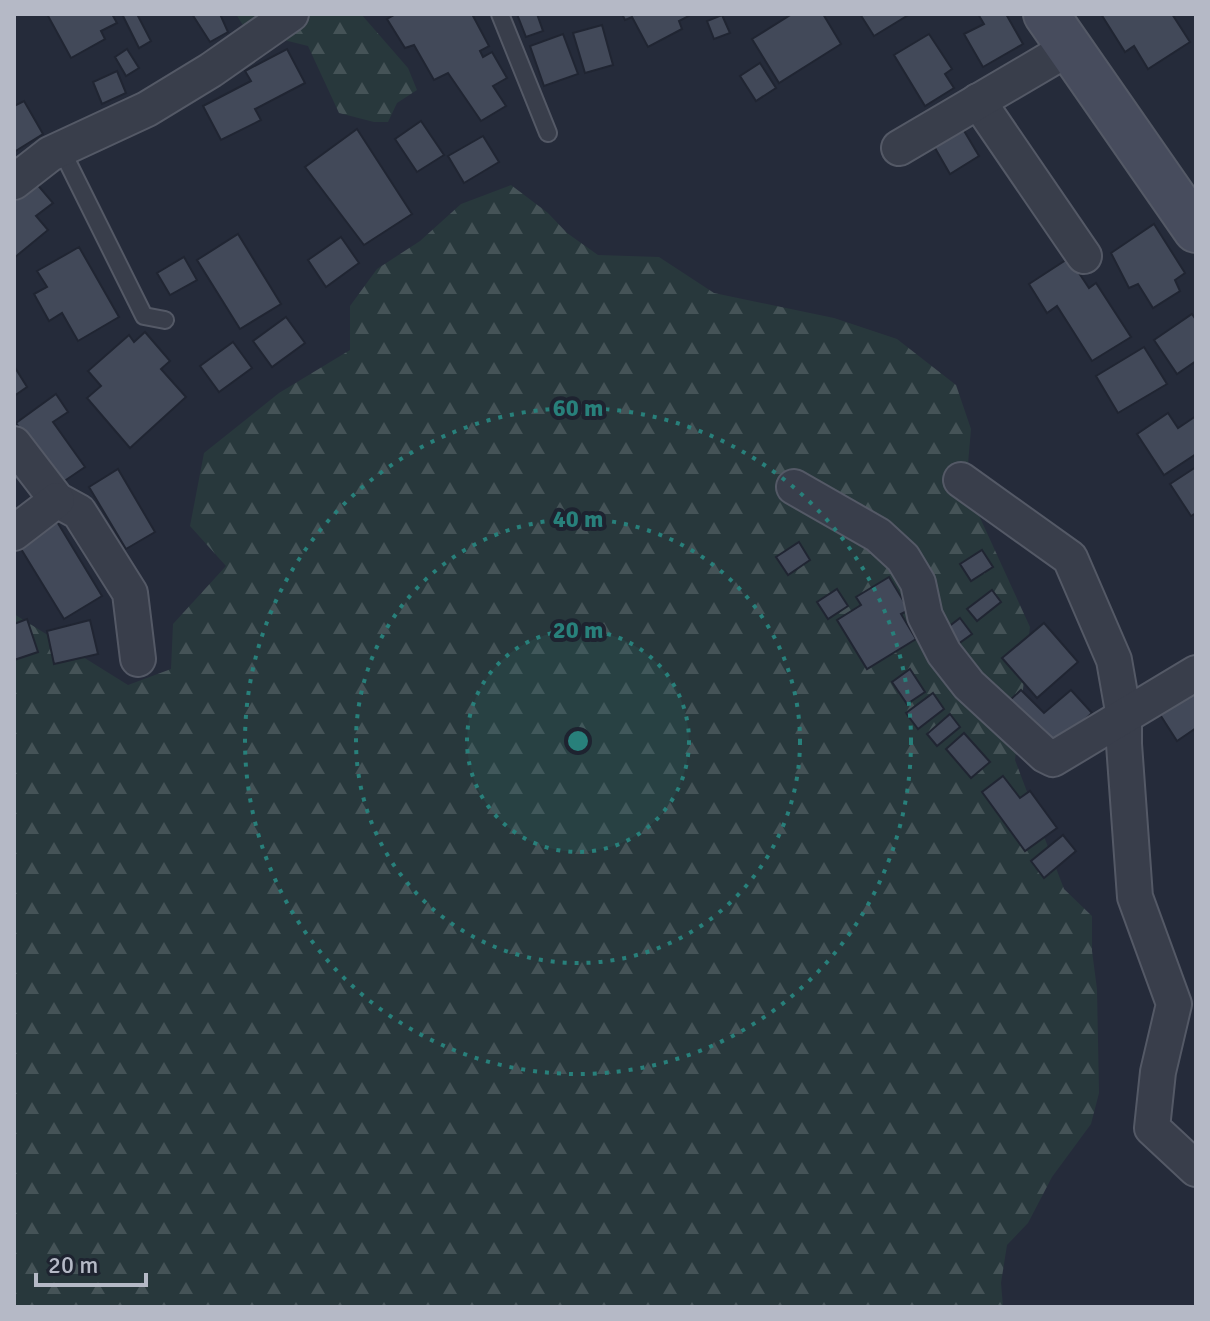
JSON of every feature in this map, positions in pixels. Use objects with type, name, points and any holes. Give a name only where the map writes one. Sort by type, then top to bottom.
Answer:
[{"type":"street","points":[[14,182],[50,154],[147,109],[211,70],[291,14]]},
{"type":"street","points":[[899,148],[978,101],[1058,31],[1196,230]]},
{"type":"street","points":[[978,101],[1084,256]]},
{"type":"street","points":[[14,444],[57,500],[79,512],[130,593],[138,659]]},
{"type":"street","points":[[961,480],[1070,558],[1114,660],[1124,717],[1135,897],[1174,1004],[1158,1072],[1152,1128],[1196,1169]]},
{"type":"street","points":[[794,487],[878,535],[903,558],[918,583],[925,616],[944,653],[969,685],[1053,759],[1196,673]]},
{"type":"street","points":[[14,533],[57,500]]},
{"type":"lane","points":[[500,14],[548,133]]},
{"type":"lane","points":[[61,149],[144,316],[165,320]]},
{"type":"green space","points":[[236,14],[361,14],[408,68],[417,90],[397,103],[388,122],[374,122],[339,113],[308,46],[244,27]]},
{"type":"green space","points":[[511,185],[598,255],[659,257],[714,293],[834,318],[897,339],[956,385],[971,429],[966,487],[1030,627],[1015,760],[1064,889],[1092,916],[1099,1093],[1091,1124],[1052,1177],[1028,1223],[1007,1245],[1001,1283],[1003,1307],[14,1307],[14,614],[128,685],[171,669],[173,624],[226,566],[190,526],[204,453],[279,393],[350,350],[350,306],[377,269],[420,241],[461,204]]},
{"type":"building","points":[[47,14],[112,14],[117,23],[101,31],[105,39],[71,58]]},
{"type":"building","points":[[122,14],[137,14],[151,41],[139,48]]},
{"type":"building","points":[[192,14],[220,14],[228,32],[210,42]]},
{"type":"building","points":[[396,14],[472,14],[489,46],[480,51],[483,57],[492,52],[507,78],[493,86],[506,106],[481,121],[448,73],[434,80],[414,45],[405,48],[387,19]]},
{"type":"building","points":[[517,14],[537,14],[543,31],[526,37]]},
{"type":"building","points":[[622,14],[689,16],[679,21],[682,29],[648,47],[632,17],[625,20]]},
{"type":"building","points":[[792,14],[823,14],[841,44],[779,83],[752,39]]},
{"type":"building","points":[[860,14],[910,14],[874,36]]},
{"type":"building","points":[[978,14],[1006,14],[1023,44],[983,67],[964,34],[984,24]]},
{"type":"building","points":[[1101,14],[1172,14],[1190,42],[1148,69],[1134,46],[1125,52]]},
{"type":"building","points":[[722,15],[730,33],[714,39],[707,21]]},
{"type":"building","points":[[602,25],[613,65],[585,73],[573,33]]},
{"type":"building","points":[[563,34],[578,74],[544,86],[530,46]]},
{"type":"building","points":[[929,34],[952,69],[945,74],[954,88],[925,106],[894,55]]},
{"type":"building","points":[[127,49],[139,68],[126,76],[115,57]]},
{"type":"building","points":[[287,49],[305,83],[255,109],[261,120],[221,140],[203,106],[251,81],[245,71]]},
{"type":"building","points":[[760,63],[776,88],[756,101],[740,76]]},
{"type":"building","points":[[117,71],[126,93],[102,104],[93,82]]},
{"type":"building","points":[[24,101],[43,134],[14,152],[14,106]]},
{"type":"building","points":[[421,121],[444,155],[417,172],[395,139]]},
{"type":"building","points":[[960,124],[979,156],[950,174],[931,141]]},
{"type":"building","points":[[357,129],[412,214],[364,245],[305,167]]},
{"type":"building","points":[[483,136],[499,162],[464,183],[448,156]]},
{"type":"building","points":[[36,183],[53,203],[36,216],[48,230],[14,258],[14,201]]},
{"type":"building","points":[[1154,224],[1185,273],[1175,280],[1180,291],[1153,308],[1138,284],[1129,288],[1111,253]]},
{"type":"building","points":[[238,234],[281,304],[240,329],[197,260]]},
{"type":"building","points":[[341,237],[359,263],[326,287],[308,260]]},
{"type":"building","points":[[79,247],[119,317],[78,341],[62,313],[49,321],[34,294],[47,287],[37,271]]},
{"type":"building","points":[[184,257],[197,280],[170,295],[157,273]]},
{"type":"building","points":[[1069,258],[1089,288],[1096,283],[1131,337],[1092,361],[1057,306],[1047,313],[1029,284]]},
{"type":"building","points":[[1192,314],[1196,320],[1196,361],[1177,374],[1154,340]]},
{"type":"building","points":[[286,317],[305,343],[272,367],[253,341]]},
{"type":"building","points":[[145,332],[170,361],[161,369],[186,397],[130,448],[87,398],[101,386],[88,371],[129,335],[134,342]]},
{"type":"building","points":[[233,342],[252,368],[219,392],[200,366]]},
{"type":"building","points":[[1144,347],[1167,384],[1118,413],[1096,376]]},
{"type":"building","points":[[14,366],[27,387],[14,396]]},
{"type":"building","points":[[56,394],[68,412],[53,422],[85,467],[60,484],[16,423]]},
{"type":"building","points":[[1168,413],[1178,428],[1196,416],[1196,454],[1164,475],[1137,434]]},
{"type":"building","points":[[1196,467],[1196,513],[1191,516],[1170,484]]},
{"type":"building","points":[[118,469],[155,532],[126,549],[89,487]]},
{"type":"building","points":[[56,520],[102,596],[64,619],[18,544]]},
{"type":"building","points":[[799,542],[810,560],[788,575],[776,557]]},
{"type":"building","points":[[982,550],[993,567],[971,581],[960,564]]},
{"type":"building","points":[[889,577],[909,610],[901,614],[916,639],[867,669],[837,620],[861,605],[856,597]]},
{"type":"building","points":[[837,589],[848,606],[828,619],[817,602]]},
{"type":"building","points":[[992,590],[1001,602],[977,621],[967,609]]},
{"type":"building","points":[[960,618],[972,634],[958,644],[947,628]]},
{"type":"building","points":[[27,619],[38,652],[14,660],[14,624]]},
{"type":"building","points":[[90,620],[98,654],[54,664],[47,631]]},
{"type":"building","points":[[1044,623],[1078,662],[1037,698],[1002,658]]},
{"type":"building","points":[[910,669],[925,692],[907,704],[892,682]]},
{"type":"building","points":[[1196,689],[1196,728],[1177,741],[1159,713]]},
{"type":"building","points":[[1021,690],[1044,713],[1071,690],[1092,713],[1055,747],[1009,701]]},
{"type":"building","points":[[933,693],[944,709],[918,729],[906,713]]},
{"type":"building","points":[[950,714],[960,727],[937,746],[927,734]]},
{"type":"building","points":[[964,733],[990,762],[971,778],[946,749]]},
{"type":"building","points":[[1003,776],[1020,798],[1030,791],[1057,828],[1025,851],[982,792]]},
{"type":"building","points":[[1063,835],[1076,851],[1044,878],[1031,861]]}]
